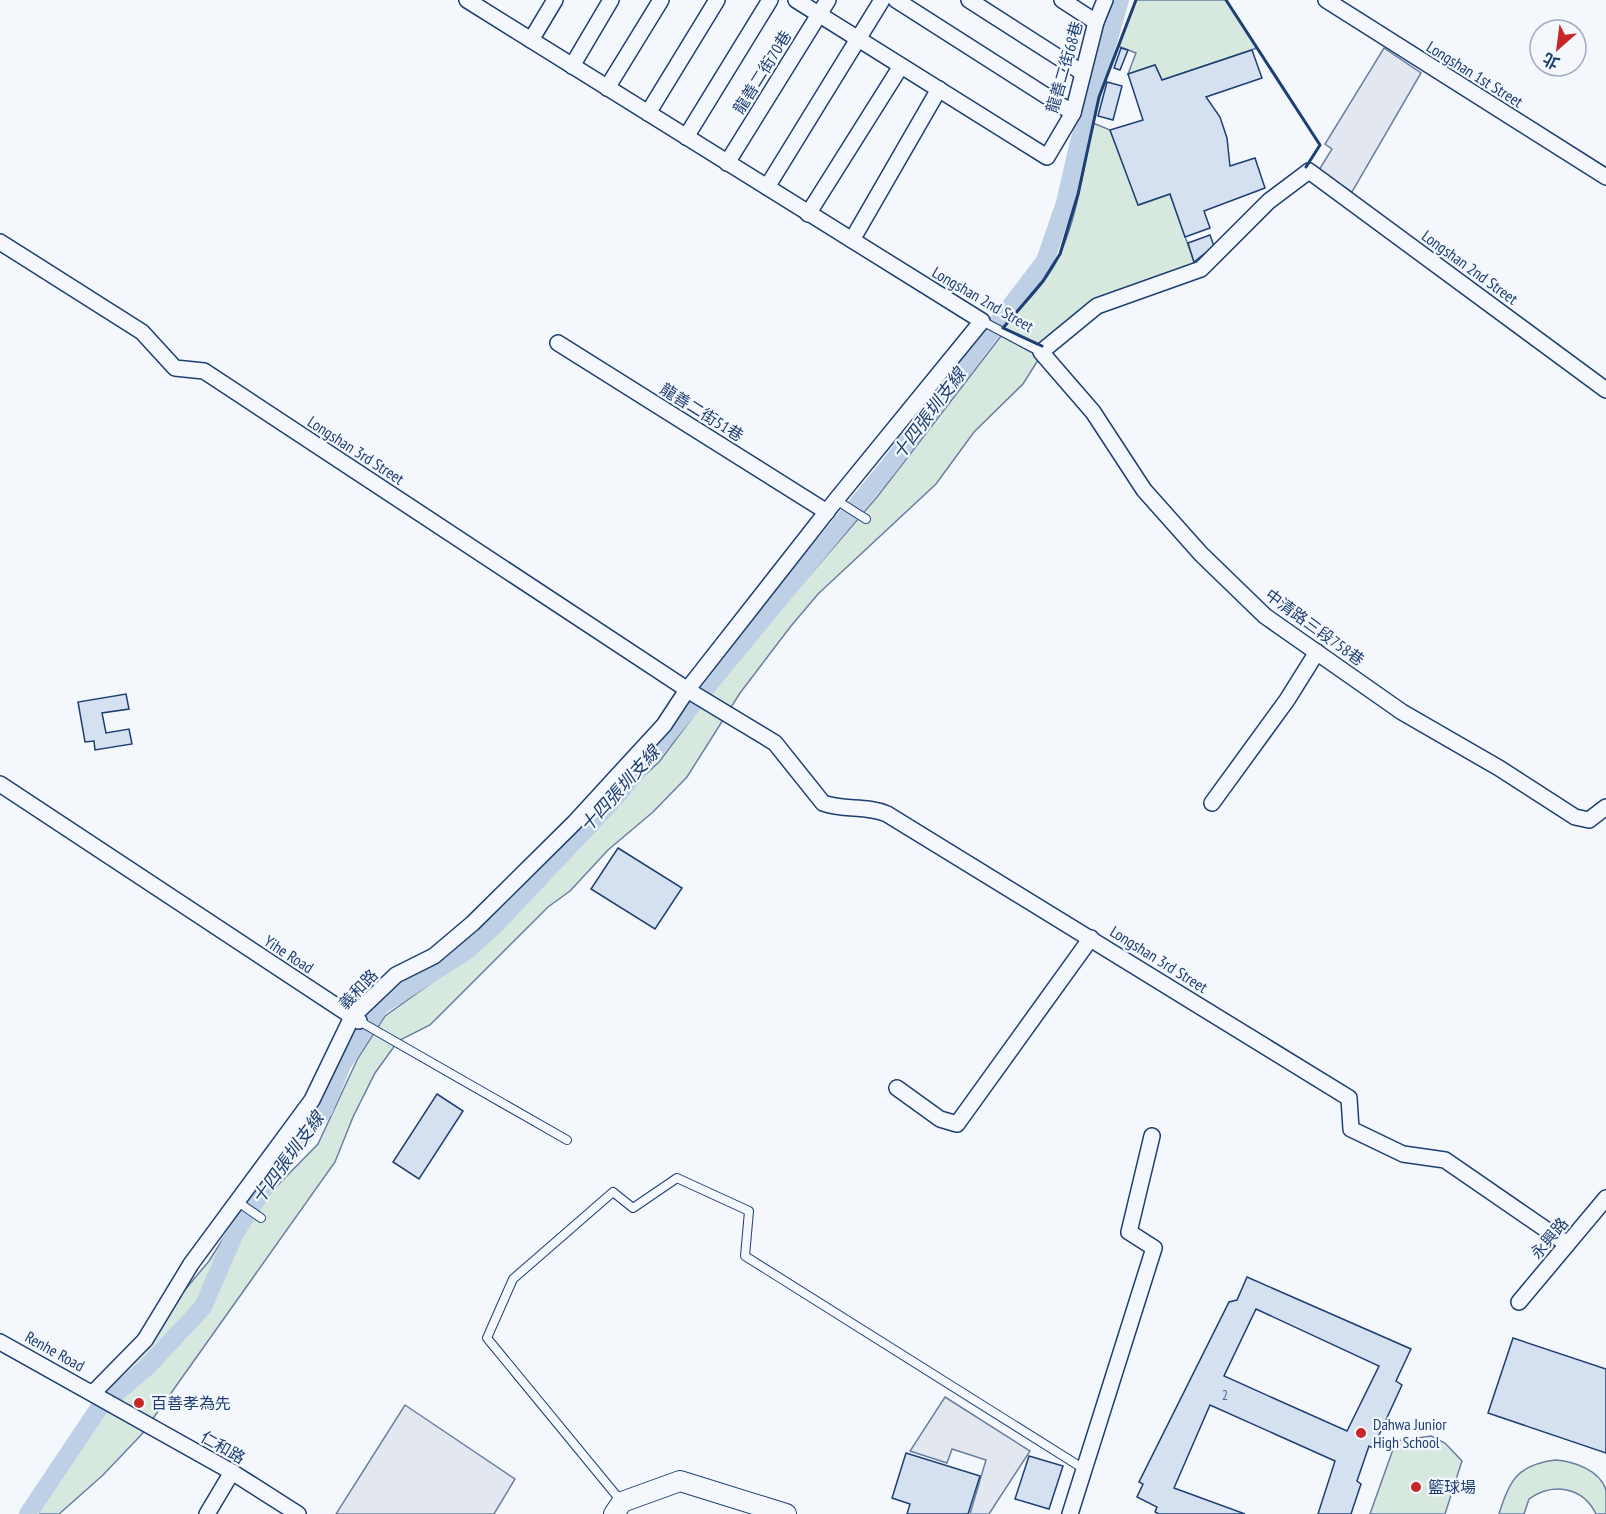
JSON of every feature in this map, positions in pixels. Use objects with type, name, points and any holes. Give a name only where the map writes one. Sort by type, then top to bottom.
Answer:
[{"type":"street","name":"Longshan 2nd Street","points":[[467,0],[982,321]]},
{"type":"street","points":[[531,40],[555,0]]},
{"type":"street","points":[[572,66],[611,0]]},
{"type":"street","points":[[607,88],[661,0]]},
{"type":"street","points":[[648,113],[717,0]]},
{"type":"street","name":"龍善二街70巷","points":[[686,137],[770,0]]},
{"type":"street","name":"龍善二街68巷","points":[[796,0],[1047,157],[1073,113],[1096,22],[1105,0]]},
{"type":"street","name":"龍善二街70巷","points":[[727,163],[828,0]]},
{"type":"street","points":[[767,188],[882,0]]},
{"type":"street","points":[[896,0],[1073,113]]},
{"type":"street","points":[[969,0],[1083,73]]},
{"type":"street","points":[[1062,0],[1096,22]]},
{"type":"street","name":"Longshan 1st Street","points":[[1326,0],[1606,177]]},
{"type":"street","points":[[808,214],[901,66]]},
{"type":"street","points":[[852,240],[939,89]]},
{"type":"street","name":"Longshan 2nd Street","points":[[1041,352],[1097,306],[1201,269],[1269,201],[1309,171],[1606,390]]},
{"type":"street","name":"Longshan 3rd Street","points":[[0,242],[142,332],[175,368],[204,371],[719,711],[774,743],[824,803],[833,807],[876,809],[888,814],[1349,1098],[1351,1129],[1403,1154],[1444,1160],[1567,1244]]},
{"type":"street","points":[[690,692],[831,506],[982,321]]},
{"type":"street","name":"龍善二街51巷","points":[[558,342],[831,506]]},
{"type":"street","name":"中清路三段758巷","points":[[1041,352],[1093,412],[1144,490],[1201,554],[1265,616],[1402,712],[1499,768],[1575,817],[1589,820],[1606,807]]},
{"type":"street","points":[[1212,803],[1287,700],[1317,652]]},
{"type":"street","name":"義和路","points":[[93,1393],[145,1341],[191,1264],[312,1100],[355,1019],[396,975],[434,956],[473,923],[604,790],[664,725],[690,692]]},
{"type":"street","name":"Yihe Road","points":[[0,784],[355,1019]]},
{"type":"street","points":[[897,1088],[940,1119],[957,1124],[1091,938]]},
{"type":"street","points":[[1070,1514],[1154,1248],[1129,1232],[1152,1136]]},
{"type":"street","name":"永興路","points":[[1519,1302],[1606,1198]]},
{"type":"street","name":"Renhe Road","points":[[0,1342],[129,1415]]},
{"type":"street","name":"仁和路","points":[[129,1415],[232,1472],[298,1514]]},
{"type":"street","points":[[207,1514],[232,1472]]},
{"type":"street","points":[[618,1508],[680,1480],[786,1514]]},
{"type":"lane","name":"Longshan 2nd Street","points":[[982,321],[1041,352]]},
{"type":"lane","points":[[831,506],[866,519]]},
{"type":"lane","name":"Yihe Road","points":[[355,1019],[567,1140]]},
{"type":"lane","points":[[618,1508],[487,1338],[513,1278],[613,1192],[633,1208],[678,1178],[749,1211],[745,1256],[1084,1469]]},
{"type":"lane","points":[[238,1202],[261,1218]]},
{"type":"shaded area","points":[[1136,0],[1226,0],[1257,48],[1162,80],[1155,65],[1128,74],[1136,53],[1118,46]]},
{"type":"shaded area","points":[[1384,48],[1421,73],[1352,192],[1319,170],[1332,149],[1325,144]]},
{"type":"shaded area","points":[[1093,123],[1110,130],[1139,205],[1170,194],[1194,262],[1198,266],[1094,302],[1040,347],[1003,328],[1042,284],[1060,254],[1076,206]]},
{"type":"shaded area","points":[[1001,336],[1040,357],[1023,384],[974,432],[936,484],[818,594],[740,693],[687,777],[653,812],[608,850],[570,891],[548,907],[430,1025],[398,1041],[375,1073],[353,1117],[335,1162],[142,1434],[103,1475],[59,1514],[35,1514],[105,1407],[99,1393],[209,1261],[232,1225],[258,1192],[266,1197],[318,1144],[358,1058],[385,1016],[486,944],[624,794],[659,762],[727,671],[877,497]]},
{"type":"shaded area","points":[[945,1397],[1030,1451],[989,1514],[970,1514],[986,1460],[952,1449],[947,1463],[910,1451]]},
{"type":"shaded area","points":[[405,1405],[515,1479],[494,1514],[336,1514]]},
{"type":"shaded area","name":"籃球場","points":[[1431,1436],[1445,1443],[1462,1461],[1445,1514],[1370,1514],[1396,1441]]},
{"type":"shaded area","points":[[1555,1460],[1570,1462],[1598,1477],[1606,1490],[1606,1514],[1596,1514],[1583,1498],[1575,1493],[1557,1489],[1548,1490],[1529,1499],[1524,1514],[1499,1514],[1507,1492],[1517,1476],[1532,1466]]},
{"type":"building","points":[[1121,48],[1128,50],[1120,70],[1114,68]]},
{"type":"building","points":[[1252,50],[1262,78],[1206,97],[1220,117],[1227,138],[1230,166],[1255,158],[1265,188],[1204,211],[1210,228],[1185,237],[1170,194],[1138,205],[1110,130],[1143,120],[1128,74],[1155,65],[1162,80]]},
{"type":"building","points":[[1107,82],[1122,86],[1113,120],[1098,116]]},
{"type":"building","points":[[1210,235],[1214,246],[1194,262],[1188,243]]},
{"type":"building","points":[[126,694],[129,709],[102,713],[106,733],[129,729],[132,744],[95,750],[94,741],[85,742],[78,702]]},
{"type":"building","points":[[618,848],[682,888],[655,929],[591,889]]},
{"type":"building","points":[[437,1094],[463,1111],[419,1179],[393,1162]]},
{"type":"building","points":[[1247,1277],[1411,1349],[1396,1381],[1402,1385],[1373,1448],[1369,1446],[1357,1481],[1361,1484],[1351,1514],[1318,1514],[1335,1461],[1210,1405],[1174,1488],[1245,1514],[1159,1514],[1155,1512],[1157,1507],[1137,1497],[1143,1484],[1139,1482],[1229,1302],[1237,1300]],"holes":[[[1256,1309],[1379,1366],[1347,1431],[1224,1376]]]},
{"type":"building","points":[[1513,1338],[1606,1369],[1606,1453],[1488,1413]]},
{"type":"building","points":[[906,1453],[980,1476],[968,1514],[907,1514],[910,1504],[892,1498]]},
{"type":"building","points":[[1029,1456],[1063,1466],[1049,1509],[1015,1499]]},
{"type":"waterway","name":"十四張圳支線","points":[[28,1514],[99,1408],[147,1367],[203,1307],[235,1233],[272,1176],[324,1110],[342,1065],[380,1006],[465,952],[496,924],[616,797],[889,466],[1045,261],[1065,203],[1078,146],[1120,0]]},
{"type":"wall","points":[[1042,346],[1003,328],[1043,281],[1060,254],[1078,194],[1099,97],[1136,0]]},
{"type":"wall","points":[[1226,0],[1320,145],[1306,167]]},
{"type":"place","name":"百善孝為先","points":[[139,1403]]},
{"type":"place","name":"Dahwa Junior High School","points":[[1361,1433]]},
{"type":"place","name":"籃球場","points":[[1416,1487]]}]
